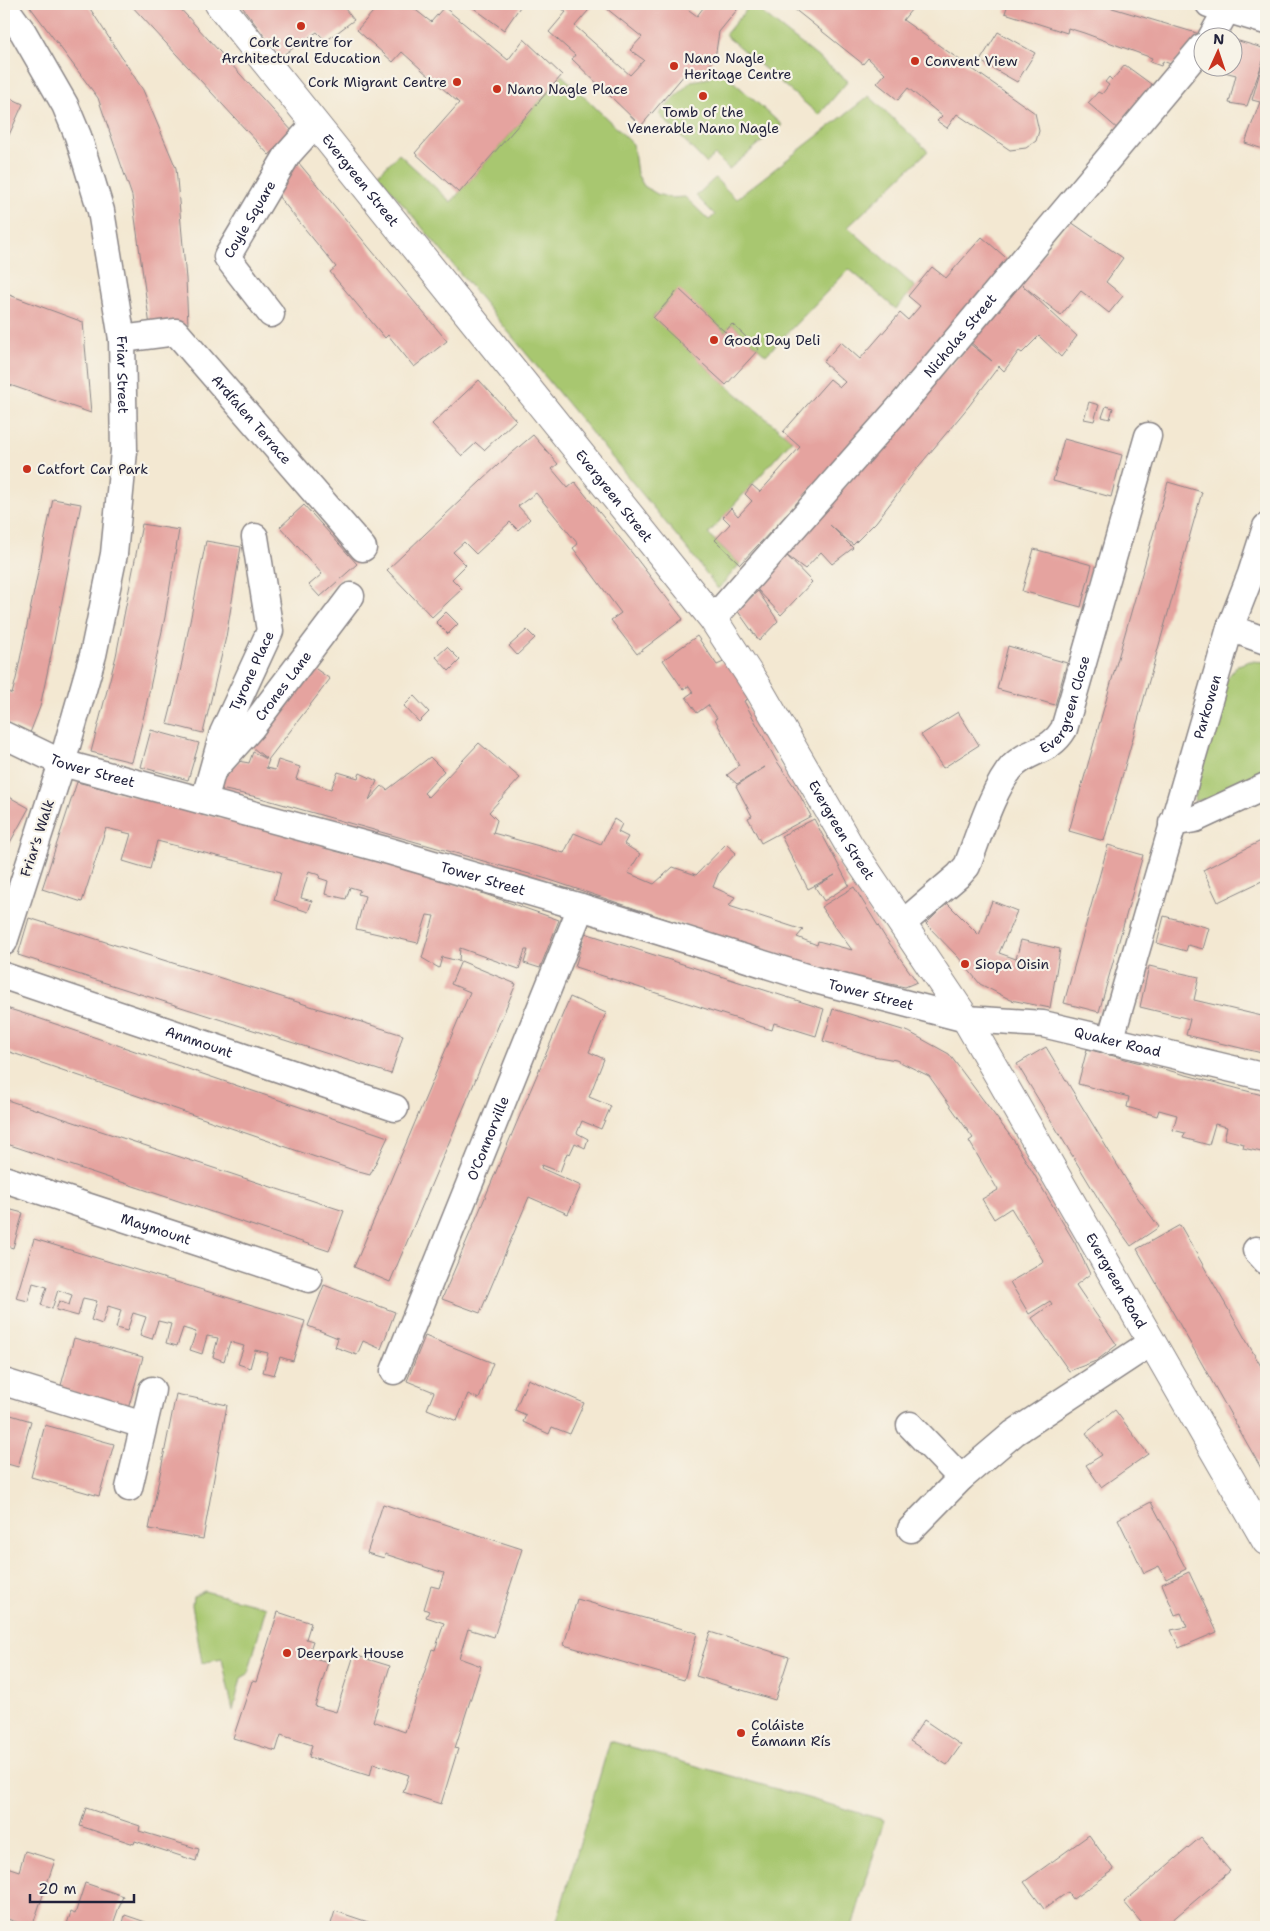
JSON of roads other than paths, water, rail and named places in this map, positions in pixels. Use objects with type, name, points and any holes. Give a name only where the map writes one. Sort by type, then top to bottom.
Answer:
[{"type":"main road","name":"Evergreen Street","points":[[219,4],[713,619],[758,688],[849,845],[966,1019]]},
{"type":"main road","name":"Evergreen Road","points":[[966,1019],[1266,1541]]},
{"type":"street","name":"Friar Street","points":[[4,6],[23,32],[65,105],[78,136],[101,211],[122,339],[124,451],[114,554],[93,655],[62,763]]},
{"type":"street","points":[[1213,28],[1218,6],[1266,21]]},
{"type":"street","name":"Nicholas Street","points":[[713,619],[899,408],[1192,59]]},
{"type":"street","name":"Coyle Square","points":[[271,314],[227,256],[288,154],[315,124]]},
{"type":"street","name":"Ardfalen Terrace","points":[[122,339],[176,332],[363,548]]},
{"type":"street","name":"Evergreen Close","points":[[902,924],[967,866],[999,786],[1013,766],[1022,759],[1049,746],[1058,739],[1064,729],[1148,436]]},
{"type":"street","name":"Parkowen","points":[[1110,1041],[1230,628],[1251,574],[1266,527]]},
{"type":"street","name":"Tyrone Place","points":[[204,801],[223,733],[270,631],[255,536]]},
{"type":"street","name":"Crones Lane","points":[[211,772],[252,727],[351,596]]},
{"type":"street","points":[[1230,628],[1266,641]]},
{"type":"street","name":"Tower Street","points":[[4,735],[62,763],[581,906],[815,980],[966,1019]]},
{"type":"street","name":"Friar's Walk","points":[[4,942],[62,763]]},
{"type":"street","points":[[1172,823],[1195,819],[1266,786]]},
{"type":"street","name":"O'Connorville","points":[[394,1371],[581,906]]},
{"type":"street","name":"Annmount","points":[[4,976],[395,1108]]},
{"type":"street","name":"Quaker Road","points":[[966,1019],[1043,1024],[1266,1077]]},
{"type":"street","name":"Maymount","points":[[4,1179],[309,1279]]},
{"type":"street","points":[[910,1529],[961,1478],[1014,1433],[1152,1342]]},
{"type":"street","points":[[4,1382],[143,1425]]},
{"type":"street","points":[[129,1488],[152,1390]]},
{"type":"street","points":[[910,1425],[961,1478]]},
{"type":"place","name":"Cork Centre for Architectural Education","points":[[301,26]]},
{"type":"place","name":"Convent View","points":[[915,61]]},
{"type":"place","name":"Nano Nagle Heritage Centre","points":[[674,66]]},
{"type":"place","name":"Cork Migrant Centre","points":[[457,82]]},
{"type":"place","name":"Nano Nagle Place","points":[[497,89]]},
{"type":"place","name":"Tomb of the Venerable Nano Nagle","points":[[703,96]]},
{"type":"place","name":"Good Day Deli","points":[[714,340]]},
{"type":"place","name":"Catfort Car Park","points":[[27,469]]},
{"type":"place","name":"Siopa Oisin","points":[[965,964]]},
{"type":"place","name":"Deerpark House","points":[[287,1653]]},
{"type":"place","name":"Coláiste Éamann Rís","points":[[741,1733]]}]
